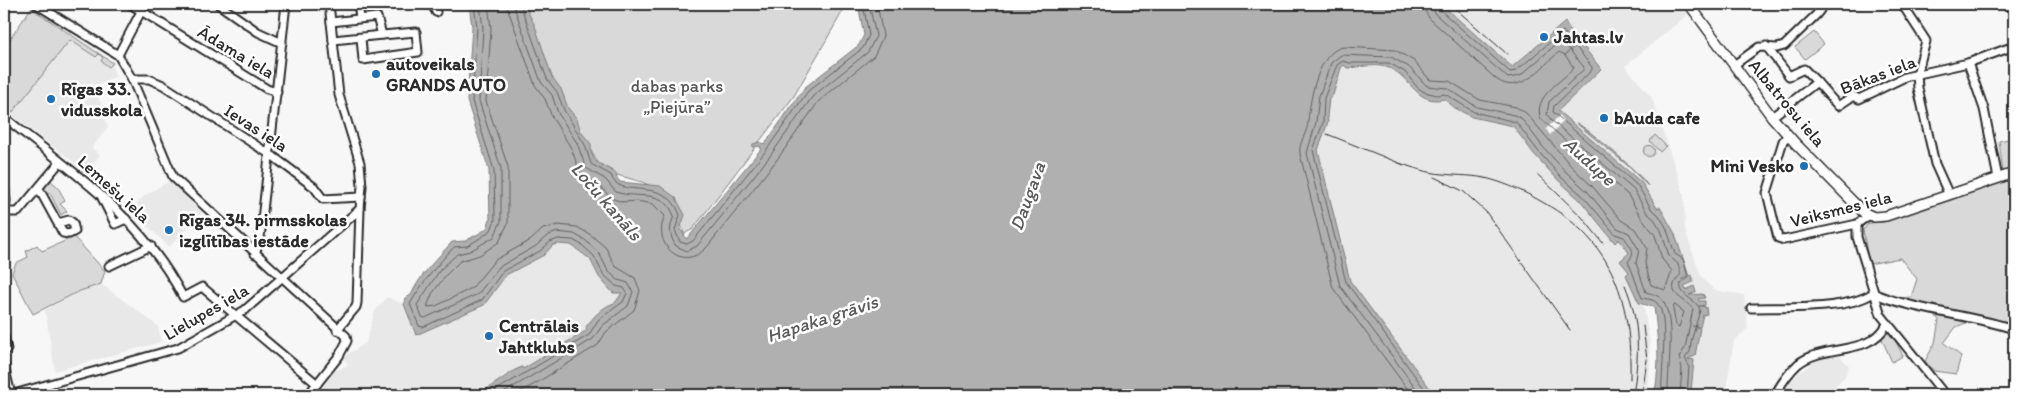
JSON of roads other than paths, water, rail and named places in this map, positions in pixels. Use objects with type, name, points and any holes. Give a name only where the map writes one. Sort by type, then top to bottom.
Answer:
[{"type":"main road","name":"Albatrosu iela","points":[[1690,4],[1772,117],[1868,215]]},
{"type":"main road","name":"Veiksmes iela","points":[[1868,215],[1880,218],[2014,173]]},
{"type":"street","points":[[36,4],[118,55],[132,79],[173,177],[337,330],[346,336],[345,346],[308,395]]},
{"type":"street","name":"Ādama iela","points":[[130,4],[267,89],[277,92]]},
{"type":"street","points":[[118,55],[145,4]]},
{"type":"street","points":[[218,4],[251,27],[282,43]]},
{"type":"street","points":[[255,254],[260,238],[286,4]]},
{"type":"street","points":[[329,4],[339,95],[360,163],[361,197],[357,302],[356,307],[337,330]]},
{"type":"street","points":[[358,4],[360,18]]},
{"type":"street","points":[[432,4],[436,12]]},
{"type":"street","points":[[1734,66],[1759,47],[1777,48],[1784,46],[1820,10],[1820,4]]},
{"type":"street","points":[[1902,4],[1926,41],[1916,74],[1935,164],[1949,195]]},
{"type":"street","points":[[331,22],[360,18],[379,18],[382,35]]},
{"type":"street","points":[[333,40],[416,32],[418,52],[363,60],[361,38]]},
{"type":"street","points":[[1766,46],[1789,76],[1804,69],[1817,82]]},
{"type":"street","name":"Bākas iela","points":[[1772,117],[1817,82],[1838,106],[1853,96],[1859,99],[1896,80],[1968,63],[2014,46]]},
{"type":"street","points":[[1968,63],[1984,109],[1998,178]]},
{"type":"street","name":"Ievas iela","points":[[132,79],[140,77],[156,81],[270,154],[314,187],[323,199],[361,197]]},
{"type":"street","name":"Lemešu iela","points":[[4,117],[100,194],[126,219],[152,246],[183,296],[202,287],[317,384]]},
{"type":"street","name":"Veiksmes iela","points":[[1788,135],[1783,141],[1767,193],[1778,238],[1784,240],[1857,224],[1868,215]]},
{"type":"street","name":"Lemešu iela","points":[[4,212],[10,213],[22,209],[60,162]]},
{"type":"street","points":[[4,180],[6,201],[4,212]]},
{"type":"street","points":[[39,188],[58,223]]},
{"type":"street","points":[[100,194],[115,224],[126,219]]},
{"type":"street","name":"Lielupes iela","points":[[10,395],[169,351],[236,316],[258,300],[360,209]]},
{"type":"street","points":[[1857,224],[1857,237],[1873,293],[1887,324],[1945,395]]},
{"type":"street","points":[[109,266],[152,246]]},
{"type":"street","points":[[1751,308],[1823,306],[1857,300],[1873,293],[1907,306],[1989,321],[2014,329]]},
{"type":"street","points":[[1774,395],[1782,382],[1798,364],[1825,353],[1871,342],[1882,334],[1887,324]]},
{"type":"street","points":[[4,337],[7,350],[4,352]]},
{"type":"street","points":[[4,365],[10,395]]},
{"type":"water","points":[[469,4],[524,4],[535,26],[552,77],[561,89],[568,108],[577,119],[581,132],[591,144],[591,152],[595,161],[616,173],[620,182],[660,186],[676,198],[685,215],[680,229],[687,239],[761,149],[760,146],[752,147],[753,144],[759,142],[765,144],[804,88],[859,45],[864,35],[858,4],[1441,4],[1512,67],[1565,22],[1575,37],[1573,42],[1576,39],[1579,40],[1564,56],[1580,42],[1601,69],[1558,111],[1642,183],[1657,208],[1660,207],[1674,232],[1689,276],[1681,280],[1692,275],[1693,282],[1684,286],[1686,290],[1694,286],[1696,292],[1689,295],[1703,294],[1705,298],[1698,299],[1699,301],[1705,301],[1705,305],[1699,306],[1706,307],[1707,314],[1703,315],[1700,327],[1692,326],[1700,328],[1695,356],[1688,359],[1694,360],[1691,392],[1695,395],[1657,395],[1655,392],[1658,350],[1654,307],[1639,303],[1626,275],[1629,272],[1620,261],[1629,253],[1619,239],[1615,243],[1580,200],[1534,154],[1513,126],[1472,117],[1455,108],[1444,99],[1434,100],[1426,98],[1419,94],[1394,70],[1386,67],[1347,68],[1344,65],[1341,68],[1333,95],[1329,99],[1328,122],[1318,150],[1350,281],[1435,395],[478,395],[515,370],[522,367],[523,369],[587,330],[586,327],[595,316],[607,306],[615,303],[622,293],[613,293],[599,277],[590,259],[571,245],[553,245],[544,255],[506,275],[484,305],[416,335],[404,304],[406,298],[411,295],[424,273],[452,242],[465,241],[480,233],[487,228],[490,219],[489,170],[467,101],[472,27]]},
{"type":"water","points":[[1576,123],[1614,152],[1636,172],[1648,186],[1626,164]]},
{"type":"railway","points":[[1450,4],[1507,54]]},
{"type":"railway","points":[[1327,134],[1404,165]]},
{"type":"railway","points":[[1399,163],[1432,173],[1472,176],[1510,186],[1544,203],[1568,219],[1587,236],[1602,256],[1614,277],[1622,300],[1630,351],[1630,379]]},
{"type":"railway","points":[[1538,175],[1582,217],[1603,243]]},
{"type":"railway","points":[[1434,177],[1463,191],[1486,212],[1570,330]]},
{"type":"railway","points":[[1625,285],[1636,326],[1637,367],[1633,395]]},
{"type":"railway","points":[[1642,395],[1647,360],[1643,326]]},
{"type":"place","name":"Jahtas.lv","points":[[1544,37]]},
{"type":"place","name":"autoveikals GRANDS AUTO","points":[[376,74]]},
{"type":"place","name":"Rīgas 33. vidusskola","points":[[51,99]]},
{"type":"place","name":"bAuda cafe","points":[[1604,118]]},
{"type":"place","name":"Mini Vesko","points":[[1804,166]]},
{"type":"place","name":"Rīgas 34. pirmsskolas izglītības iestāde","points":[[169,230]]},
{"type":"place","name":"Centrālais Jahtklubs","points":[[489,336]]},
{"type":"park label","name":"dabas parks „Piejūra”","points":[[677,96]]},
{"type":"water label","name":"Audupe","points":[[1590,161]]},
{"type":"water label","name":"Daugava","points":[[1027,196]]},
{"type":"water label","name":"Loču kanāls","points":[[607,201]]},
{"type":"water label","name":"Hapaka grāvis","points":[[822,318]]}]
